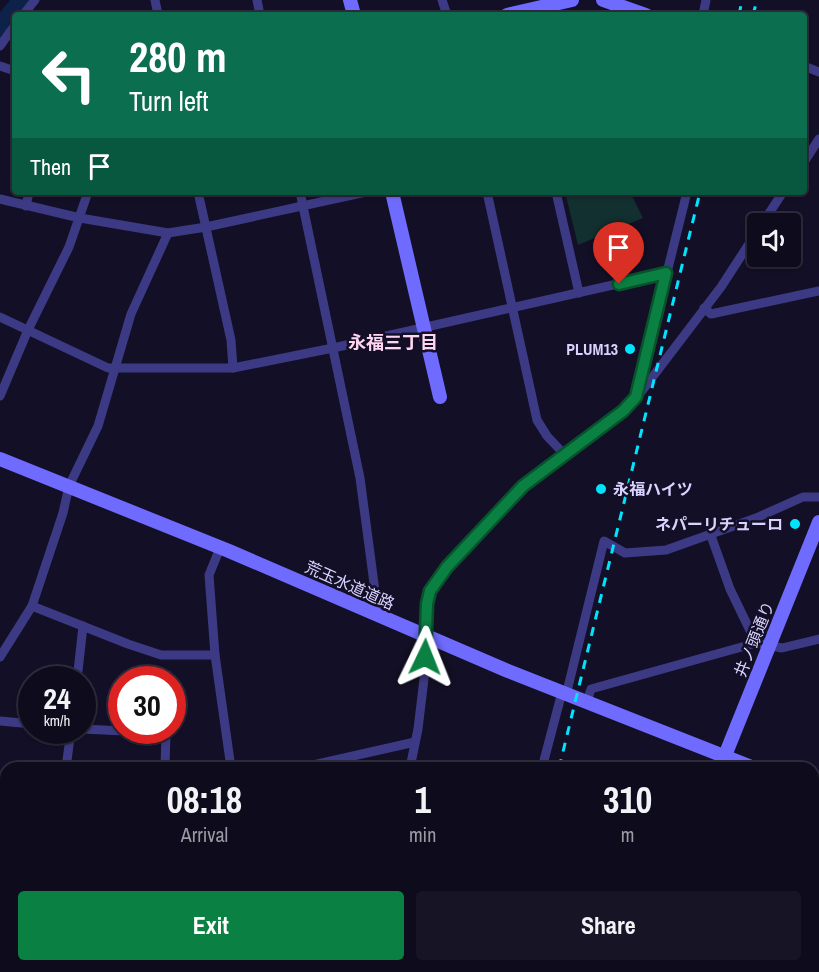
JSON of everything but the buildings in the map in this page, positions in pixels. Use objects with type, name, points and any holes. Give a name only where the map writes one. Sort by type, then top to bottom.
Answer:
[{"type":"main road","points":[[520,12],[572,0]]},
{"type":"main road","points":[[603,0],[616,7],[634,12]]},
{"type":"main road","points":[[393,195],[440,397]]},
{"type":"main road","name":"荒玉水道道路","points":[[0,459],[220,548],[372,614],[587,702],[722,762]]},
{"type":"main road","name":"井ノ頭通り","points":[[722,762],[763,645],[819,522]]},
{"type":"street","points":[[25,12],[35,0]]},
{"type":"street","points":[[0,46],[12,29]]},
{"type":"street","points":[[807,158],[819,140]]},
{"type":"street","points":[[26,206],[28,195]]},
{"type":"street","points":[[0,396],[28,330],[69,247],[87,195]]},
{"type":"street","points":[[199,195],[231,340],[233,368]]},
{"type":"street","points":[[301,195],[360,478],[377,606],[372,614]]},
{"type":"street","points":[[0,199],[80,218],[168,233],[352,195]]},
{"type":"street","points":[[488,195],[537,420],[547,436],[564,454]]},
{"type":"street","points":[[557,195],[579,293]]},
{"type":"street","points":[[636,397],[686,195]]},
{"type":"street","points":[[769,213],[781,195]]},
{"type":"street","points":[[0,657],[32,606],[63,513],[69,486],[98,426],[131,314],[168,233]]},
{"type":"street","points":[[411,762],[424,679],[427,604],[430,591],[447,567],[523,486],[623,411],[636,397],[721,287],[747,247]]},
{"type":"street","points":[[0,317],[108,368],[233,368],[333,348],[666,273]]},
{"type":"street","points":[[704,308],[711,314],[819,291]]},
{"type":"street","points":[[544,762],[561,696],[565,693],[604,541],[625,553],[666,550],[756,518],[803,497],[819,497]]},
{"type":"street","points":[[710,533],[730,589],[763,645]]},
{"type":"street","points":[[220,548],[209,575],[215,656],[230,762]]},
{"type":"street","points":[[32,606],[161,655],[215,656]]},
{"type":"street","points":[[79,666],[83,627]]},
{"type":"street","points":[[587,702],[591,689],[763,645],[782,648],[819,639]]},
{"type":"street","points":[[0,721],[18,723]]},
{"type":"street","points":[[96,730],[166,734],[165,762]]},
{"type":"street","points":[[327,762],[415,742]]},
{"type":"street","points":[[67,762],[69,744]]},
{"type":"green space","points":[[566,195],[632,195],[643,218],[578,245]]},
{"type":"waterway","points":[[13,12],[23,0]]},
{"type":"waterway","points":[[0,28],[12,13]]},
{"type":"railway","points":[[740,12],[742,0]]},
{"type":"railway","points":[[754,12],[757,0]]},
{"type":"railway","points":[[560,762],[699,195]]},
{"type":"place","name":"PLUM13","points":[[630,349]]},
{"type":"place","name":"永福ハイツ","points":[[601,489]]},
{"type":"place","name":"ネパーリチューロ","points":[[795,524]]},
{"type":"district","name":"永福三丁目","points":[[393,343]]},
{"type":"route","points":[[425,657],[427,604],[430,591],[447,567],[523,486],[623,411],[636,397],[666,273],[619,284]]}]
